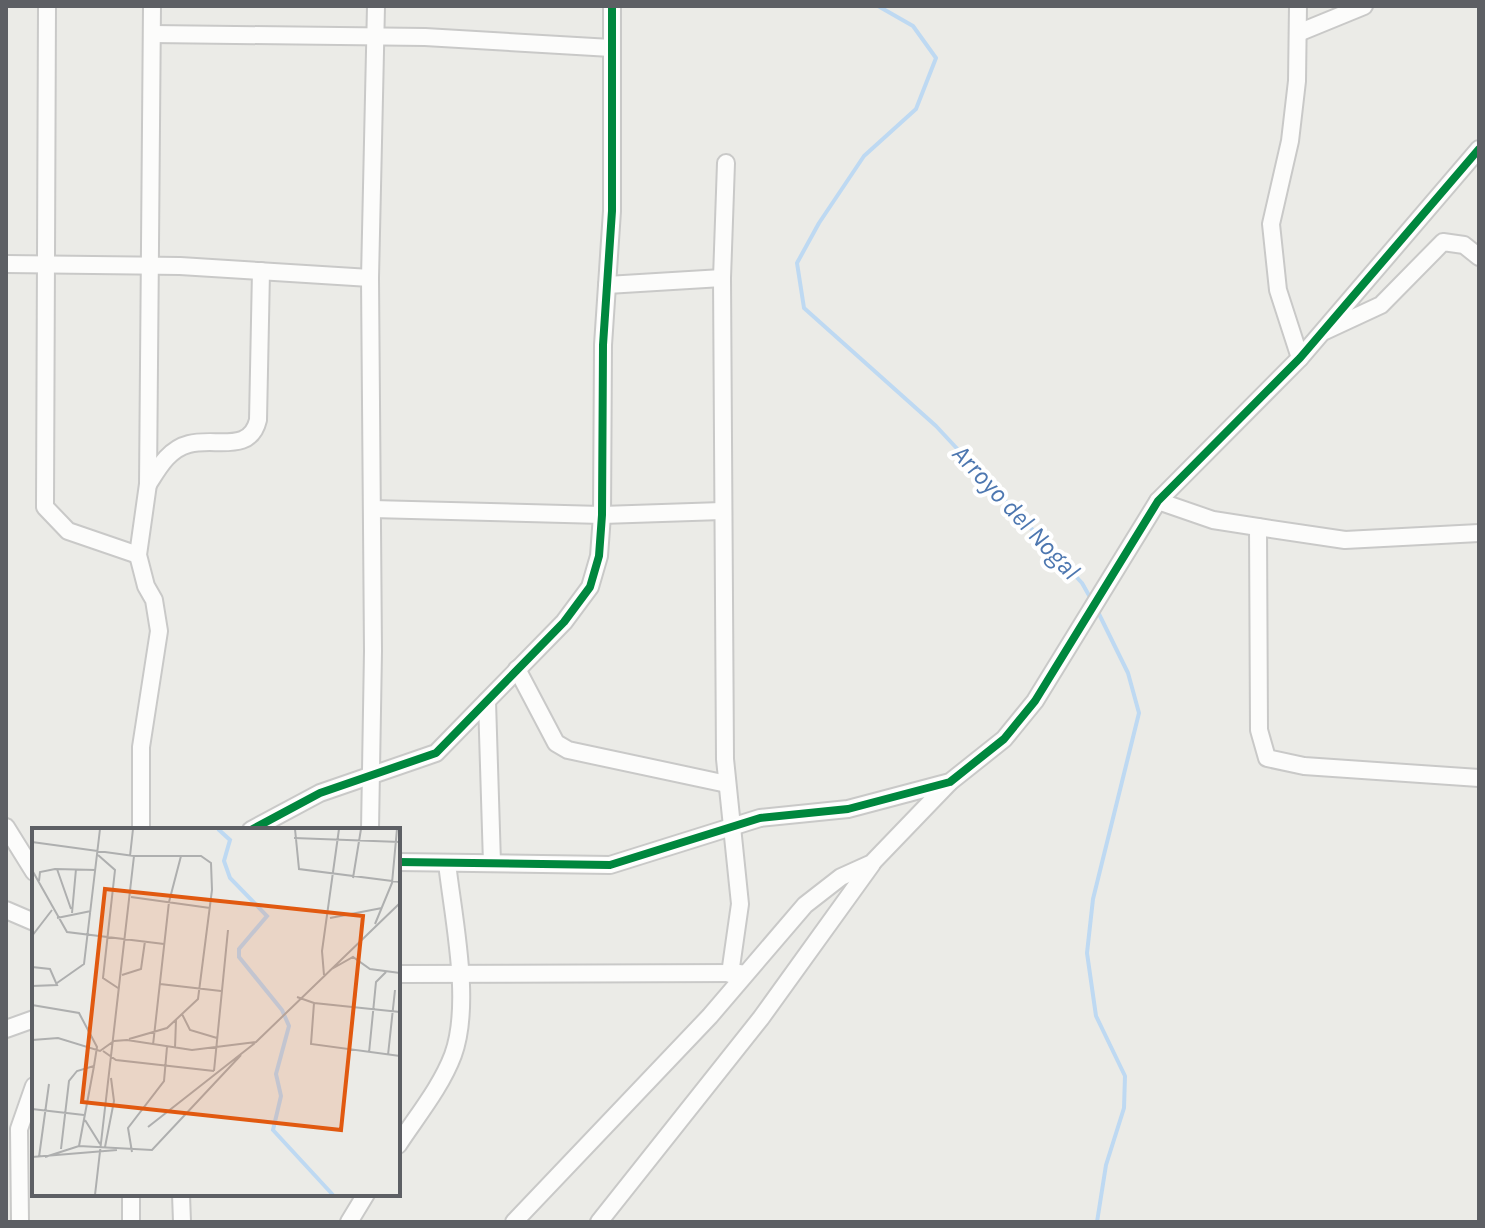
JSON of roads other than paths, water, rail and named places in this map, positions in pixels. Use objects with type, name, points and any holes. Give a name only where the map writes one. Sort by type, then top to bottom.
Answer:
[{"type":"street","points":[[47,6],[45,507],[68,531],[138,555]]},
{"type":"street","points":[[141,828],[141,747],[159,631],[154,600],[146,586],[138,555],[148,484],[152,6]]},
{"type":"street","points":[[370,828],[370,278],[376,6]]},
{"type":"street","points":[[255,828],[320,793],[372,773],[429,757],[564,622],[590,587],[599,556],[602,515],[603,345],[612,211],[612,6]]},
{"type":"street","points":[[1298,6],[1297,81],[1290,141],[1271,224],[1278,290],[1300,358]]},
{"type":"street","points":[[1298,33],[1364,6]]},
{"type":"street","points":[[152,34],[374,36],[611,48]]},
{"type":"street","points":[[599,1222],[761,1018],[872,863],[950,782],[1004,739],[1035,701],[1158,501],[1300,358],[1479,149]]},
{"type":"street","points":[[726,163],[722,278],[722,511],[727,784],[740,904],[730,974]]},
{"type":"street","points":[[1323,332],[1381,305],[1443,242],[1464,245],[1479,257]]},
{"type":"street","points":[[6,264],[151,265],[370,278]]},
{"type":"street","points":[[148,484],[166,458],[188,444],[244,441],[254,433],[258,420],[261,271]]},
{"type":"street","points":[[607,285],[722,278]]},
{"type":"street","points":[[1158,501],[1213,520],[1345,540],[1479,533]]},
{"type":"street","points":[[372,509],[602,515],[722,511]]},
{"type":"street","points":[[1258,527],[1259,730],[1267,758],[1304,766],[1479,778]]},
{"type":"street","points":[[517,669],[556,743],[568,750],[727,784]]},
{"type":"street","points":[[487,701],[492,863]]},
{"type":"street","points":[[400,862],[610,865],[664,851],[730,826],[789,814],[864,806],[950,782]]},
{"type":"street","points":[[6,827],[32,869]]},
{"type":"street","points":[[400,1142],[453,1055],[459,1026],[459,973],[447,863]]},
{"type":"street","points":[[514,1222],[748,973],[805,905],[841,877],[872,863]]},
{"type":"street","points":[[6,910],[32,921]]},
{"type":"street","points":[[400,974],[748,973]]},
{"type":"street","points":[[6,1029],[32,1020]]},
{"type":"street","points":[[20,1222],[19,1129],[32,1092]]},
{"type":"street","points":[[131,1196],[131,1222]]},
{"type":"street","points":[[181,1196],[182,1222]]},
{"type":"street","points":[[349,1222],[365,1196]]},
{"type":"waterway","name":"Arroyo del Nogal","points":[[878,6],[913,26],[936,58],[916,109],[864,156],[819,223],[797,263],[804,308],[936,426],[1082,583],[1091,599]]},
{"type":"waterway","name":"Arroyo del Nogal","points":[[1097,610],[1128,673],[1139,713],[1093,899],[1087,953],[1096,1016],[1125,1076],[1124,1108],[1106,1165],[1097,1222]]}]
